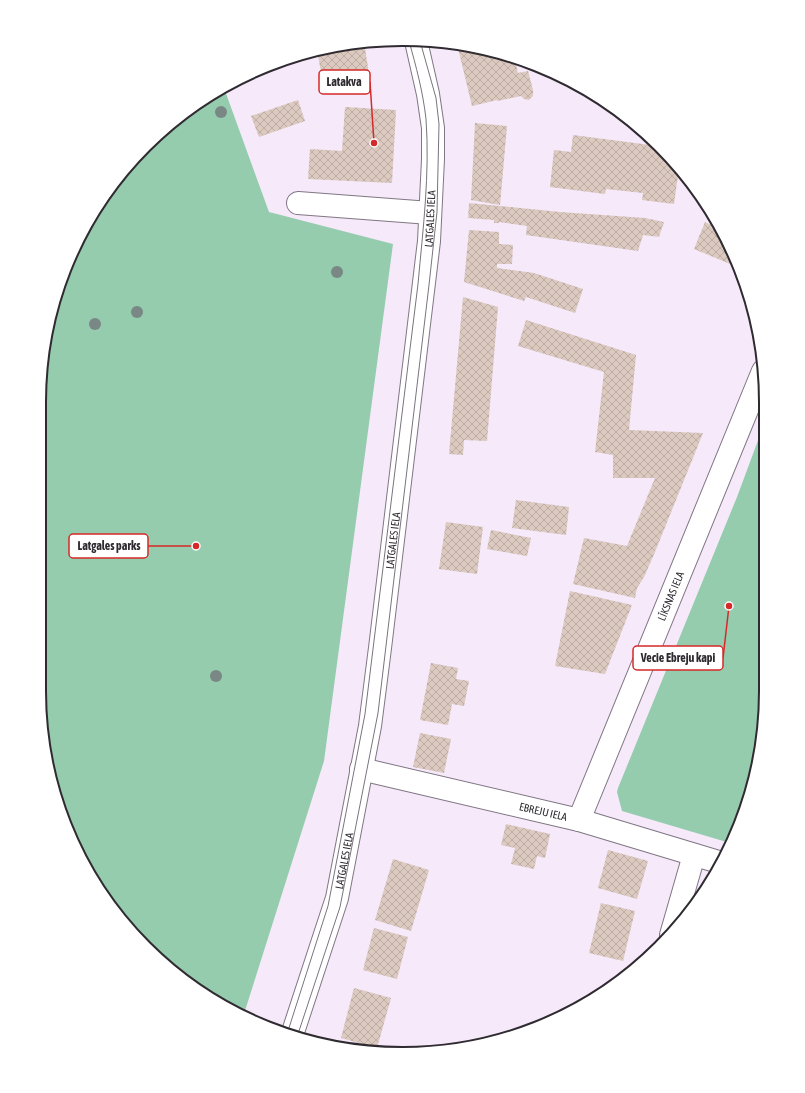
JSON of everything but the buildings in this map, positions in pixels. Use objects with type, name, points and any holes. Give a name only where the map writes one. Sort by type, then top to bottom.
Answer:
[{"type":"street","name":"LATGALES IELA","points":[[294,1030],[337,898],[370,726],[380,648],[429,241],[433,128],[428,94],[417,47]]},
{"type":"street","points":[[298,203],[430,214]]},
{"type":"street","name":"LĪKSNAS IELA","points":[[579,820],[758,383]]},
{"type":"street","name":"EBREJU IELA","points":[[361,769],[579,820],[694,855],[714,864]]},
{"type":"street","points":[[675,921],[694,855]]},
{"type":"green space","points":[[226,93],[269,212],[393,244],[324,761],[245,1010],[204,987],[167,959],[134,926],[106,889],[73,827],[58,783],[49,737],[46,690],[46,402],[49,356],[58,310],[73,266],[83,245],[106,204],[120,185],[134,167],[167,134],[204,106]]},
{"type":"green space","points":[[759,438],[758,714],[756,737],[747,783],[732,827],[725,842],[622,811],[617,792],[737,497]]},
{"type":"tram line","points":[[289,1028],[328,906],[365,714],[418,284],[425,201],[427,160],[426,119],[417,70],[410,46]]},
{"type":"tram line","points":[[299,1031],[340,907],[378,713],[437,212],[439,124],[436,98],[422,47]]},
{"type":"place","name":"Latakva","points":[[374,143]]},
{"type":"place","name":"Latgales parks","points":[[196,546]]},
{"type":"place","name":"Vecie Ebreju kapi","points":[[729,606]]}]
